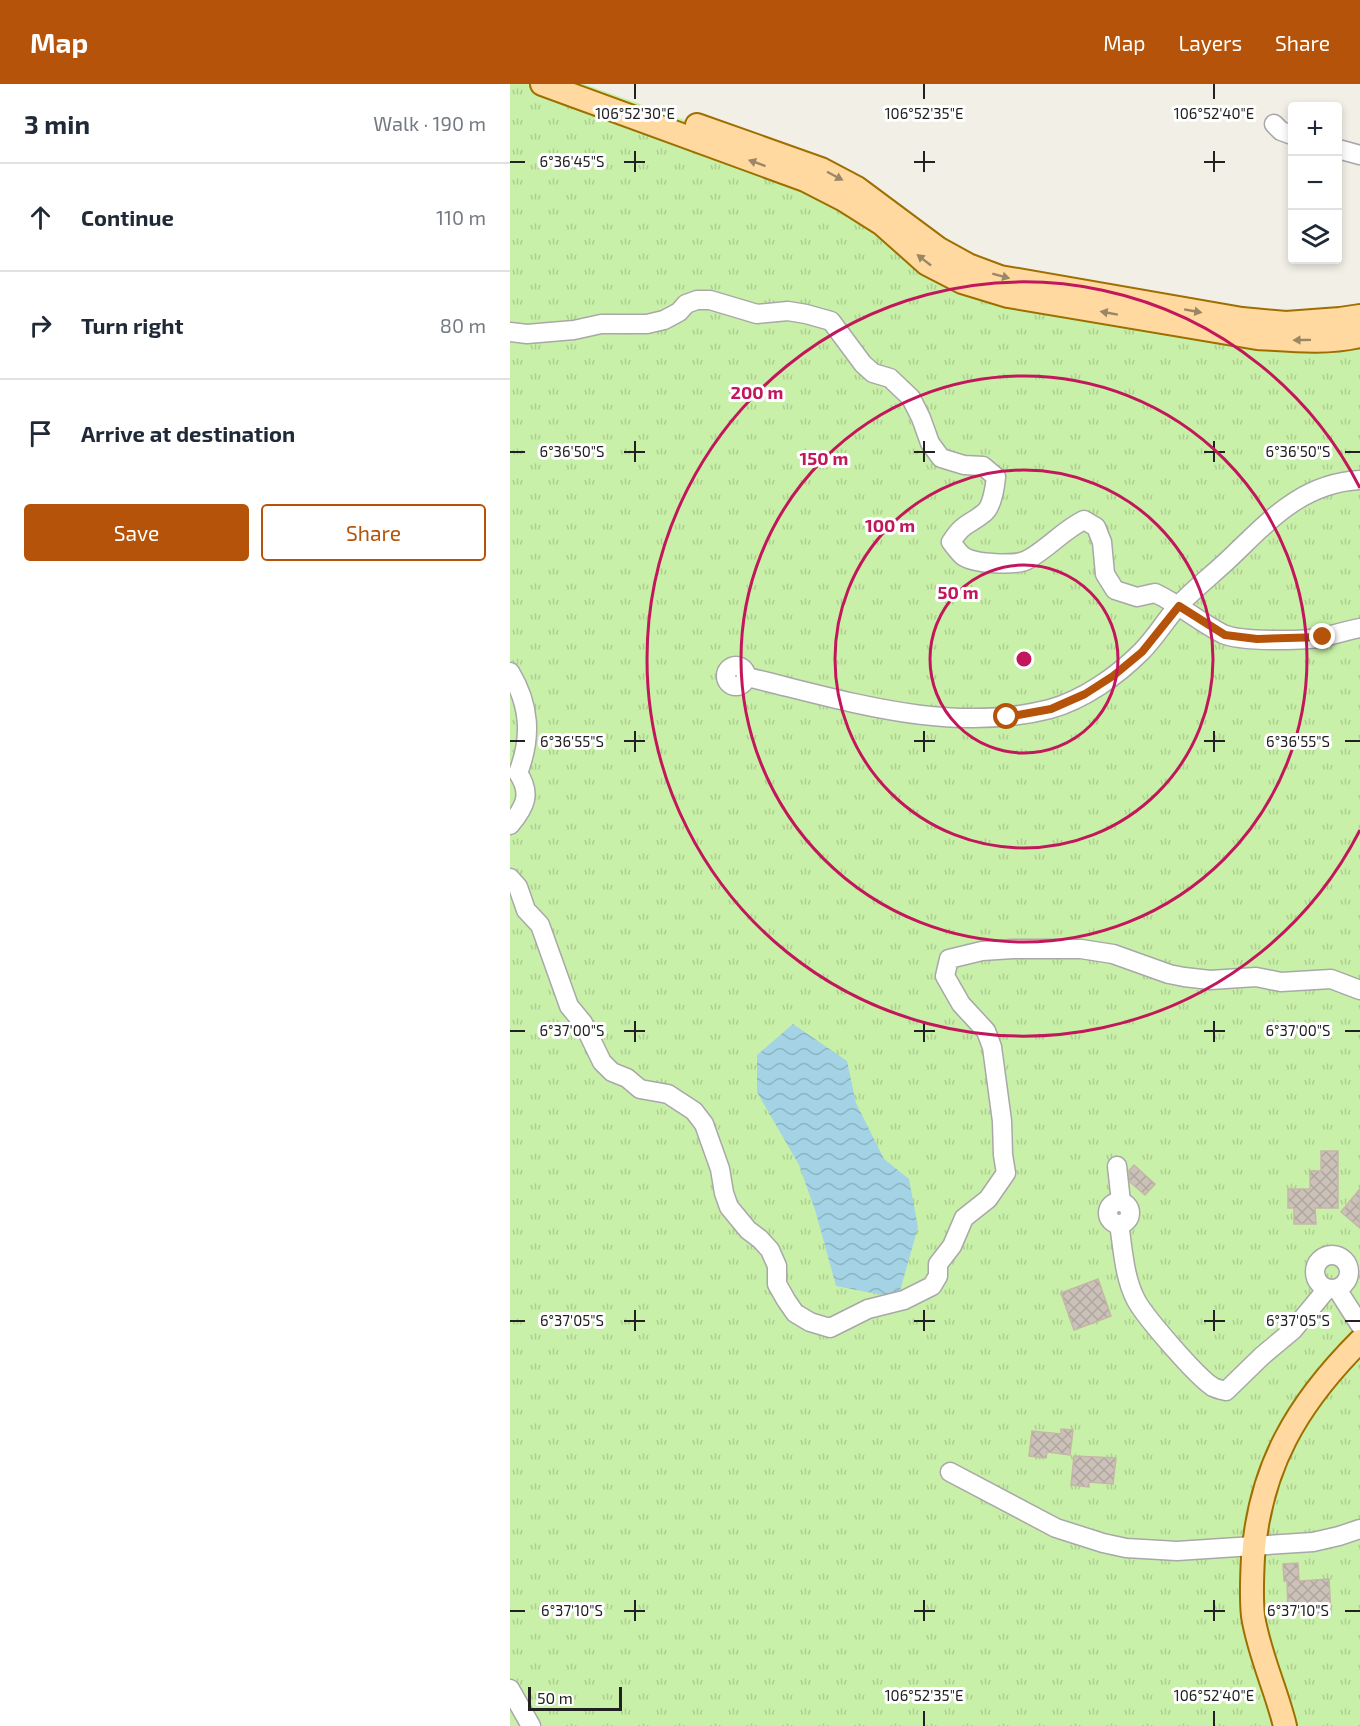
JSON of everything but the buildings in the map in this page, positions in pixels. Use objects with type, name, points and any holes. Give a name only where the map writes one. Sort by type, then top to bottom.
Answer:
[{"type":"main road","points":[[542,84],[805,180],[844,200],[882,224],[927,264],[962,282],[1003,295],[1257,338],[1349,339],[1360,336]]},
{"type":"main road","points":[[583,84],[821,169],[857,188],[939,249],[968,265],[1000,277],[1242,319],[1286,323],[1360,316]]},
{"type":"main road","points":[[1281,1713],[1253,1616],[1252,1580],[1258,1512],[1265,1486],[1299,1414],[1323,1381],[1360,1341]]},
{"type":"street","points":[[1274,124],[1288,133]]},
{"type":"street","points":[[1342,149],[1360,155]]},
{"type":"street","points":[[510,332],[527,334],[574,330],[601,324],[647,324],[664,320],[679,312],[686,304],[710,300],[757,314],[788,311],[831,321],[862,364],[873,373],[890,378],[910,398],[921,418],[930,443],[941,458],[964,465],[983,466],[996,477],[986,512],[960,528],[951,542],[965,558],[989,563],[1025,562],[1070,526],[1084,520],[1096,526],[1102,542],[1105,574],[1115,590],[1137,597],[1155,593],[1225,635],[1257,639],[1323,637],[1360,628]]},
{"type":"street","points":[[747,677],[896,711],[964,718],[1007,717],[1051,709],[1085,694],[1113,676],[1142,652],[1179,606],[1285,507],[1330,484],[1360,480]]},
{"type":"street","points":[[510,672],[522,696],[529,733],[525,756],[518,773],[526,784],[525,805],[510,825]]},
{"type":"street","points":[[510,878],[518,887],[526,910],[540,925],[569,1006],[583,1023],[602,1062],[612,1072],[627,1078],[640,1089],[668,1094],[694,1111],[704,1124],[720,1169],[729,1207],[748,1230],[770,1250],[777,1266],[777,1284],[786,1300],[795,1313],[810,1322],[830,1328],[868,1309],[904,1300],[932,1286],[938,1276],[939,1264],[952,1246],[964,1218],[988,1199],[1006,1173],[992,1047],[986,1031],[962,1004],[945,976],[949,959],[982,951],[1081,949],[1113,954],[1184,977],[1210,980],[1256,977],[1281,982],[1331,979],[1360,990]]},
{"type":"street","points":[[1117,1166],[1121,1202],[1114,1204],[1109,1209],[1108,1215],[1112,1222],[1119,1224],[1125,1270],[1137,1301],[1194,1368],[1215,1388],[1226,1390],[1236,1383],[1262,1356],[1293,1330],[1332,1289],[1360,1325]]},
{"type":"street","points":[[950,1472],[1056,1528],[1126,1548],[1177,1551],[1254,1544],[1313,1542],[1360,1528]]},
{"type":"street","points":[[510,1689],[531,1726]]},
{"type":"green space","points":[[510,84],[584,84],[795,159],[971,266],[1242,319],[1360,316],[1360,1726],[510,1726]]},
{"type":"water","points":[[793,1024],[847,1061],[856,1103],[884,1159],[909,1179],[918,1227],[898,1298],[836,1286],[816,1213],[799,1165],[757,1092],[757,1055]]},
{"type":"route","points":[[1007,717],[1051,709],[1085,694],[1113,676],[1142,652],[1179,606],[1225,635],[1257,639],[1323,637]]}]
